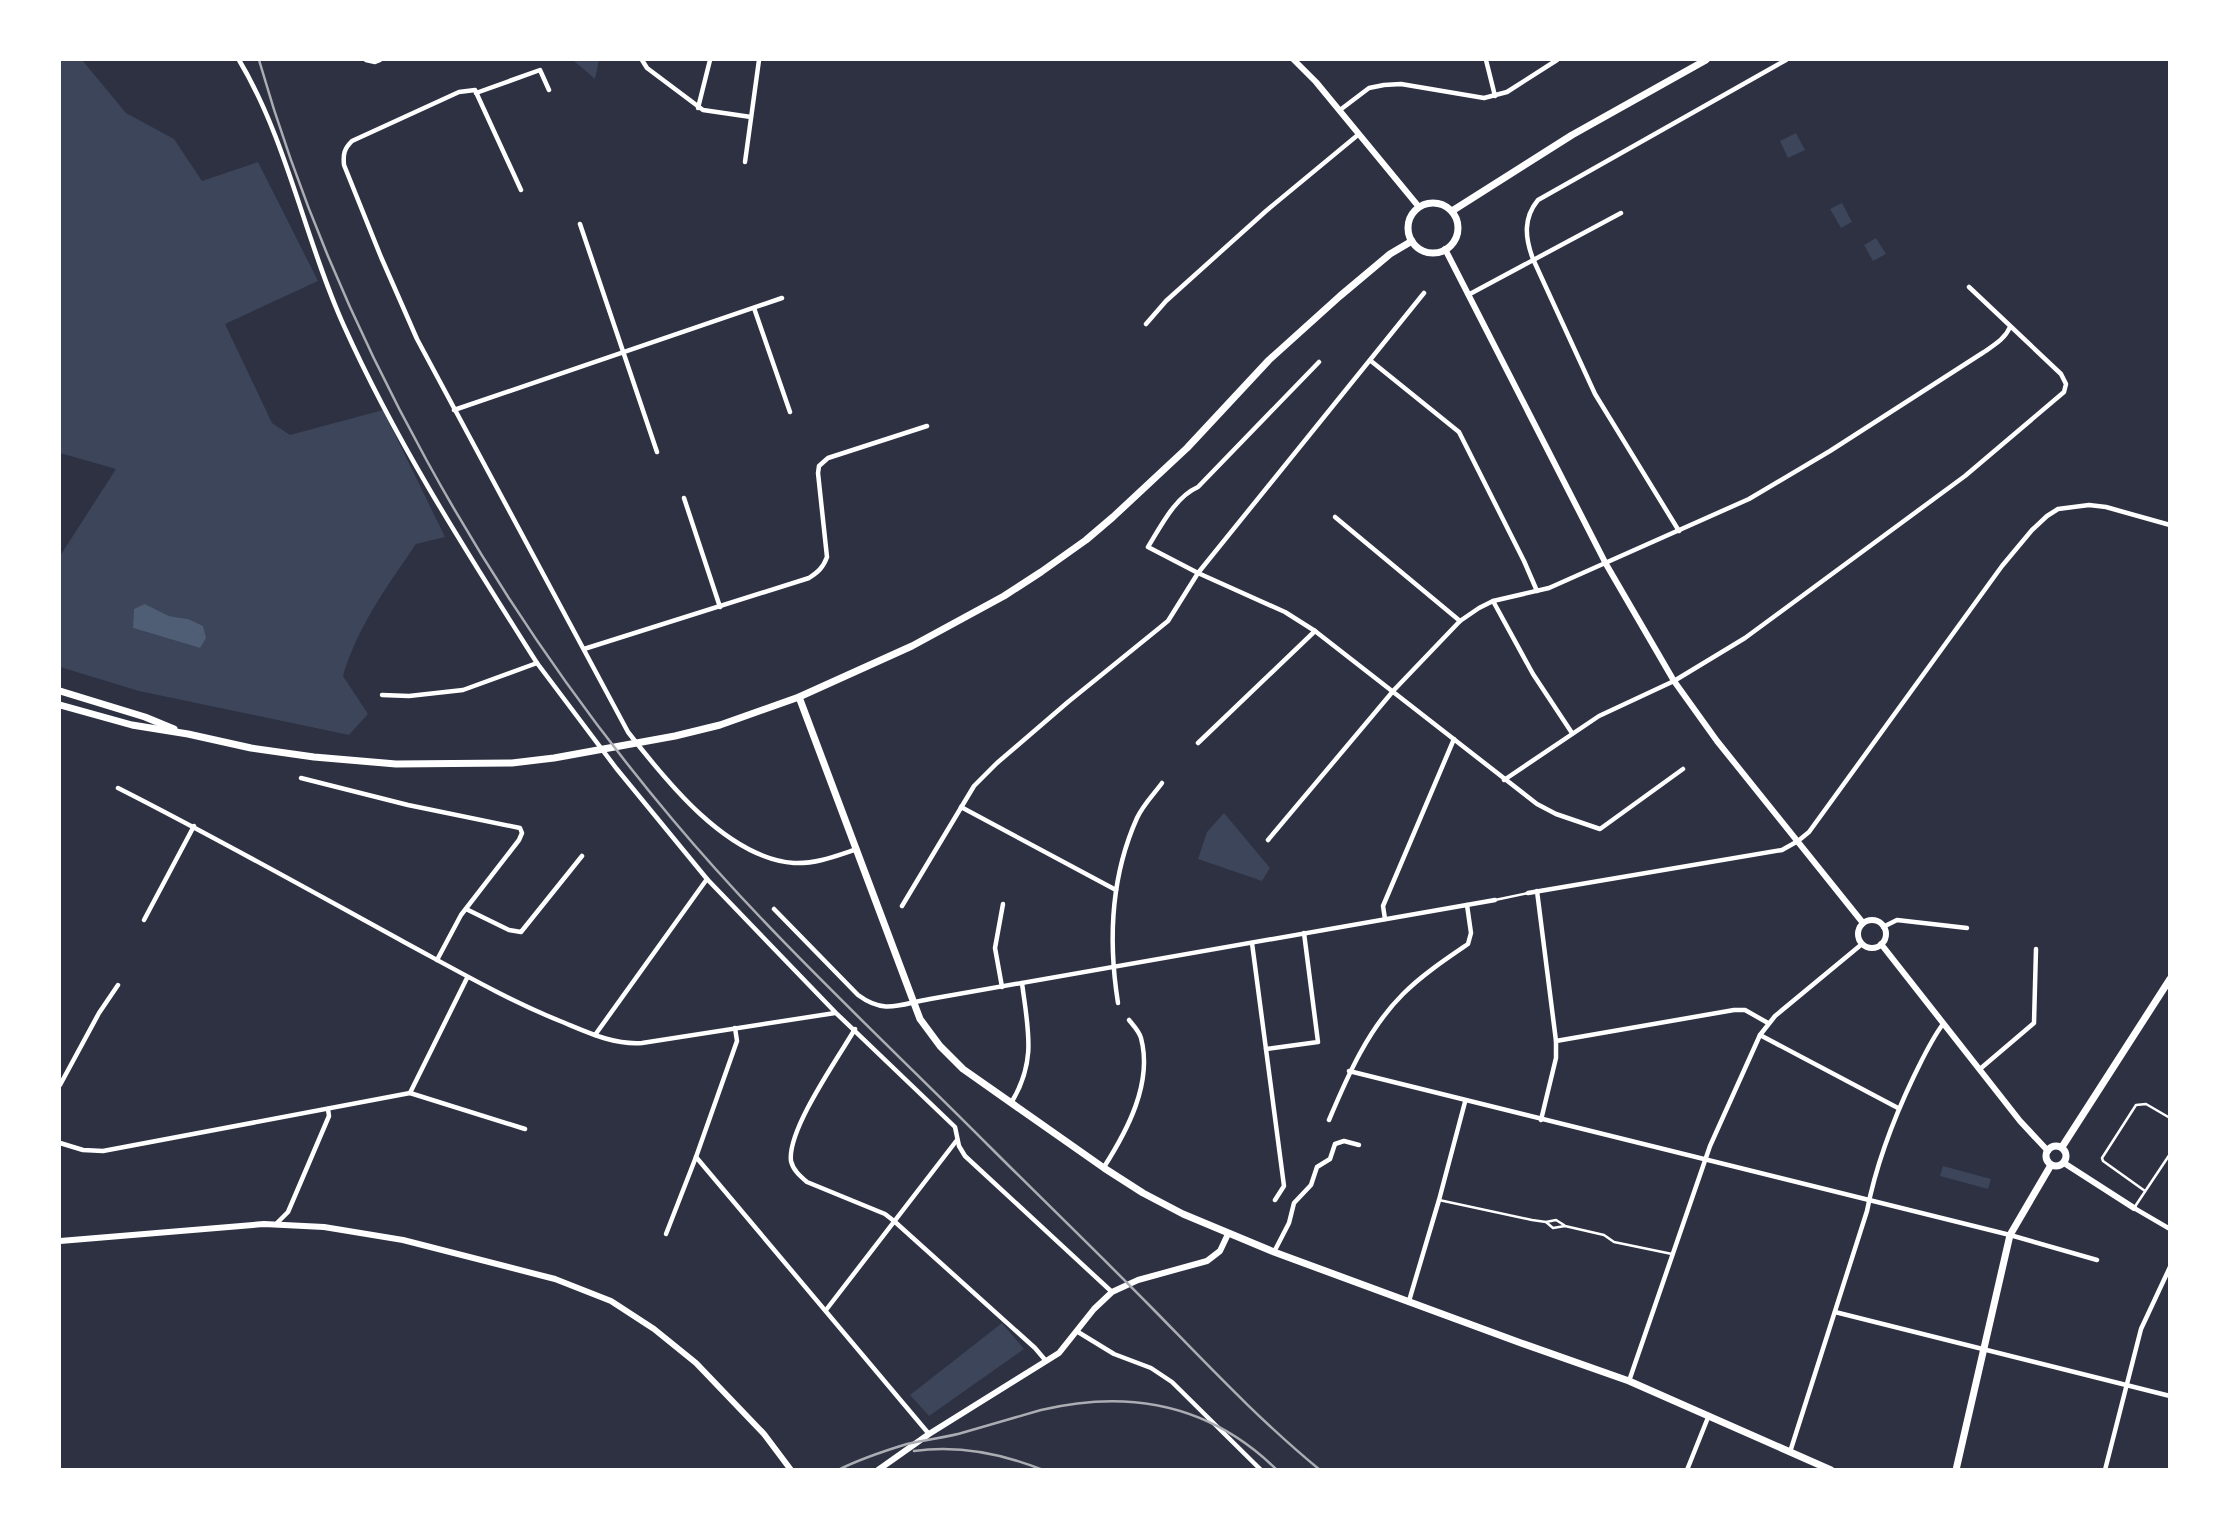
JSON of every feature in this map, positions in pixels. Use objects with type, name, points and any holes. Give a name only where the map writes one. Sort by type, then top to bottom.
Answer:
[{"type":"main road","points":[[1452,211],[1572,135],[1706,60]]},
{"type":"main road","points":[[1436,203],[1452,211],[1458,223],[1457,233],[1453,243],[1445,249],[1429,252],[1412,241],[1409,223],[1419,207],[1436,203]]},
{"type":"main road","points":[[60,705],[131,725],[314,757],[396,764],[512,763],[587,753],[674,736],[720,725],[799,698],[912,646],[1004,596],[1087,540],[1187,448],[1269,360],[1370,270],[1412,241]]},
{"type":"main road","points":[[60,691],[145,717],[188,734]]},
{"type":"main road","points":[[799,698],[920,1019],[940,1046],[963,1069],[1143,1194],[1227,1234],[1629,1381],[1831,1469]]},
{"type":"main road","points":[[2062,1147],[2169,979]]},
{"type":"main road","points":[[2054,1146],[2062,1147],[2067,1154],[2064,1163],[2051,1165],[2046,1158],[2048,1150],[2054,1146]]},
{"type":"main road","points":[[1956,1469],[2010,1235],[2051,1165]]},
{"type":"street","points":[[239,60],[261,100],[317,260],[344,327],[402,440],[537,663],[616,768],[707,879],[836,1013],[955,1127],[965,1156],[1112,1292]]},
{"type":"street","points":[[366,60],[380,60]]},
{"type":"street","points":[[642,60],[647,68],[698,108],[751,117]]},
{"type":"street","points":[[698,108],[710,60]]},
{"type":"street","points":[[744,162],[759,60]]},
{"type":"street","points":[[1294,60],[1340,110],[1419,207]]},
{"type":"street","points":[[1486,60],[1495,96]]},
{"type":"street","points":[[1340,110],[1369,88],[1384,85],[1401,84],[1472,97],[1495,96],[1507,92],[1557,60]]},
{"type":"street","points":[[1679,531],[1595,394],[1533,259],[1527,243],[1526,228],[1531,208],[1538,200],[1786,60]]},
{"type":"street","points":[[476,93],[540,69],[549,90]]},
{"type":"street","points":[[521,190],[475,90],[459,92],[352,141],[345,147],[343,154],[344,165],[418,339],[635,741],[694,807],[726,835],[752,852],[795,863],[826,860],[857,849]]},
{"type":"street","points":[[1146,324],[1153,313],[1266,211],[1359,134]]},
{"type":"street","points":[[1468,295],[1621,212]]},
{"type":"street","points":[[580,224],[657,453]]},
{"type":"street","points":[[1445,249],[1606,564],[1674,681],[1717,741],[1863,923]]},
{"type":"street","points":[[1504,780],[1599,716],[1674,681],[1745,638],[1965,476],[2060,396],[2066,384],[2061,374],[1969,287]]},
{"type":"street","points":[[902,906],[974,786],[1068,702],[1168,621],[1198,573],[1424,293]]},
{"type":"street","points":[[454,410],[782,298]]},
{"type":"street","points":[[754,308],[790,412]]},
{"type":"street","points":[[1268,841],[1394,690],[1460,621],[1493,601],[1536,591],[1606,564],[1749,499],[1984,352],[1999,342],[2010,327]]},
{"type":"street","points":[[1371,361],[1460,432],[1524,561],[1536,591]]},
{"type":"street","points":[[1319,362],[1198,487],[1187,492],[1163,522],[1148,547],[1284,612],[1315,631],[1394,690],[1504,780],[1536,804],[1556,814],[1600,829],[1683,769]]},
{"type":"street","points":[[584,649],[808,578],[823,568],[827,557],[818,473],[821,462],[927,426]]},
{"type":"street","points":[[684,498],[720,607]]},
{"type":"street","points":[[1528,893],[1782,849],[1798,841],[1809,832],[1840,792],[1920,676],[2032,530],[2058,509],[2078,505],[2106,507],[2169,525]]},
{"type":"street","points":[[1335,517],[1460,621]]},
{"type":"street","points":[[1493,601],[1533,674],[1573,733]]},
{"type":"street","points":[[1198,743],[1315,631]]},
{"type":"street","points":[[382,695],[409,696],[464,690],[537,663]]},
{"type":"street","points":[[1385,919],[1383,905],[1454,739]]},
{"type":"street","points":[[301,778],[408,805],[520,828],[522,833],[519,840],[453,928],[437,960]]},
{"type":"street","points":[[1118,1003],[1112,968],[1117,876],[1137,817],[1162,783]]},
{"type":"street","points":[[118,788],[194,826],[467,977],[595,1035],[629,1044],[836,1013]]},
{"type":"street","points":[[961,807],[1116,890]]},
{"type":"street","points":[[145,920],[194,826]]},
{"type":"street","points":[[466,909],[509,930],[522,932],[582,856]]},
{"type":"street","points":[[595,1035],[707,879]]},
{"type":"street","points":[[1537,891],[1556,1041],[1556,1058],[1541,1120]]},
{"type":"street","points":[[774,909],[858,995],[870,1004],[898,1007],[1002,986],[1495,900]]},
{"type":"street","points":[[1002,986],[995,948],[1003,904]]},
{"type":"street","points":[[1329,1119],[1349,1071],[1363,1047],[1403,994],[1468,944],[1471,933],[1467,905]]},
{"type":"street","points":[[1872,920],[1883,927],[1885,938],[1881,944],[1869,947],[1862,944],[1858,931],[1863,923],[1872,920]]},
{"type":"street","points":[[1883,927],[1897,920],[1966,928]]},
{"type":"street","points":[[1266,1049],[1318,1042],[1304,933]]},
{"type":"street","points":[[1252,943],[1284,1185],[1275,1200]]},
{"type":"street","points":[[1629,1381],[1706,1158],[1760,1035],[1768,1023],[1862,944]]},
{"type":"street","points":[[1881,944],[2020,1121],[2048,1150]]},
{"type":"street","points":[[1980,1069],[2034,1024],[2036,949]]},
{"type":"street","points":[[410,1093],[467,977]]},
{"type":"street","points":[[1010,1104],[1020,1088],[1028,1066],[1029,1046],[1022,984]]},
{"type":"street","points":[[60,1085],[99,1013],[118,985]]},
{"type":"street","points":[[1556,1041],[1734,1010],[1745,1010],[1768,1023]]},
{"type":"street","points":[[1104,1168],[1124,1136],[1139,1094],[1143,1051],[1140,1035],[1129,1020]]},
{"type":"street","points":[[1790,1451],[1898,1108],[1933,1036],[1943,1024]]},
{"type":"street","points":[[666,1234],[737,1041],[735,1028]]},
{"type":"street","points":[[855,1029],[799,1125],[792,1146],[791,1162],[796,1173],[807,1182],[885,1214],[1035,1348],[1046,1362]]},
{"type":"street","points":[[1760,1035],[1898,1108]]},
{"type":"street","points":[[1349,1071],[1465,1102],[1870,1199],[2097,1260]]},
{"type":"street","points":[[60,1143],[83,1150],[103,1150],[410,1093],[525,1129]]},
{"type":"street","points":[[1409,1301],[1465,1102]]},
{"type":"street","points":[[275,1225],[288,1212],[329,1116],[328,1109]]},
{"type":"street","points":[[826,1310],[958,1139]]},
{"type":"street","points":[[1274,1252],[1289,1223],[1294,1203],[1311,1185],[1317,1167],[1330,1159],[1335,1144],[1345,1141],[1359,1145]]},
{"type":"street","points":[[696,1157],[929,1434]]},
{"type":"street","points":[[2064,1163],[2169,1229]]},
{"type":"street","points":[[60,1241],[275,1225],[324,1227],[403,1240],[555,1279],[611,1301],[654,1329],[696,1363],[764,1434],[791,1469]]},
{"type":"street","points":[[878,1469],[1059,1353],[1094,1309],[1112,1292],[1138,1280],[1207,1261],[1220,1251],[1227,1234]]},
{"type":"street","points":[[2105,1469],[2141,1329],[2169,1267]]},
{"type":"street","points":[[1835,1312],[2169,1396]]},
{"type":"street","points":[[1078,1332],[1114,1354],[1152,1368],[1172,1382],[1261,1469]]},
{"type":"street","points":[[1687,1469],[1710,1415]]},
{"type":"lane","points":[[1495,900],[1528,893]]},
{"type":"lane","points":[[2145,1191],[2102,1158],[2136,1105],[2146,1104],[2169,1118]]},
{"type":"lane","points":[[2134,1208],[2169,1154]]},
{"type":"lane","points":[[1439,1200],[1546,1222],[1556,1220],[1565,1226],[1604,1235],[1614,1242],[1672,1254]]},
{"type":"lane","points":[[1546,1222],[1553,1228],[1565,1226]]},
{"type":"shaded area","points":[[60,60],[82,60],[126,113],[174,139],[202,181],[258,162],[318,281],[225,324],[272,423],[290,435],[383,410],[445,537],[416,544],[374,607],[356,640],[343,676],[368,714],[349,735],[139,691],[60,667],[60,556],[116,469],[60,453]],"holes":[[[145,604],[169,616],[188,619],[200,648],[133,628]]]},
{"type":"shaded area","points":[[572,60],[599,60],[595,79],[574,61]]},
{"type":"shaded area","points":[[1796,133],[1805,150],[1788,158],[1780,141]]},
{"type":"shaded area","points":[[1842,203],[1852,222],[1841,228],[1830,209]]},
{"type":"shaded area","points":[[1876,238],[1886,254],[1873,261],[1864,245]]},
{"type":"shaded area","points":[[145,604],[169,616],[188,619],[203,626],[206,638],[200,648],[133,628],[134,609]]},
{"type":"shaded area","points":[[1224,813],[1270,868],[1262,881],[1198,859],[1207,832]]},
{"type":"shaded area","points":[[1943,1166],[1991,1179],[1988,1189],[1940,1176]]},
{"type":"shaded area","points":[[1002,1323],[1024,1349],[929,1416],[910,1395]]},
{"type":"railway","points":[[259,60],[292,162],[331,263],[376,363],[427,461],[483,556],[542,648],[606,736],[673,820],[749,906],[1234,1391],[1320,1470]]},
{"type":"railway","points":[[838,1470],[907,1444],[958,1434],[1041,1410],[1106,1401],[1168,1408],[1197,1417],[1225,1430],[1252,1448],[1277,1470]]},
{"type":"railway","points":[[914,1451],[947,1449],[980,1452],[1043,1470]]}]
